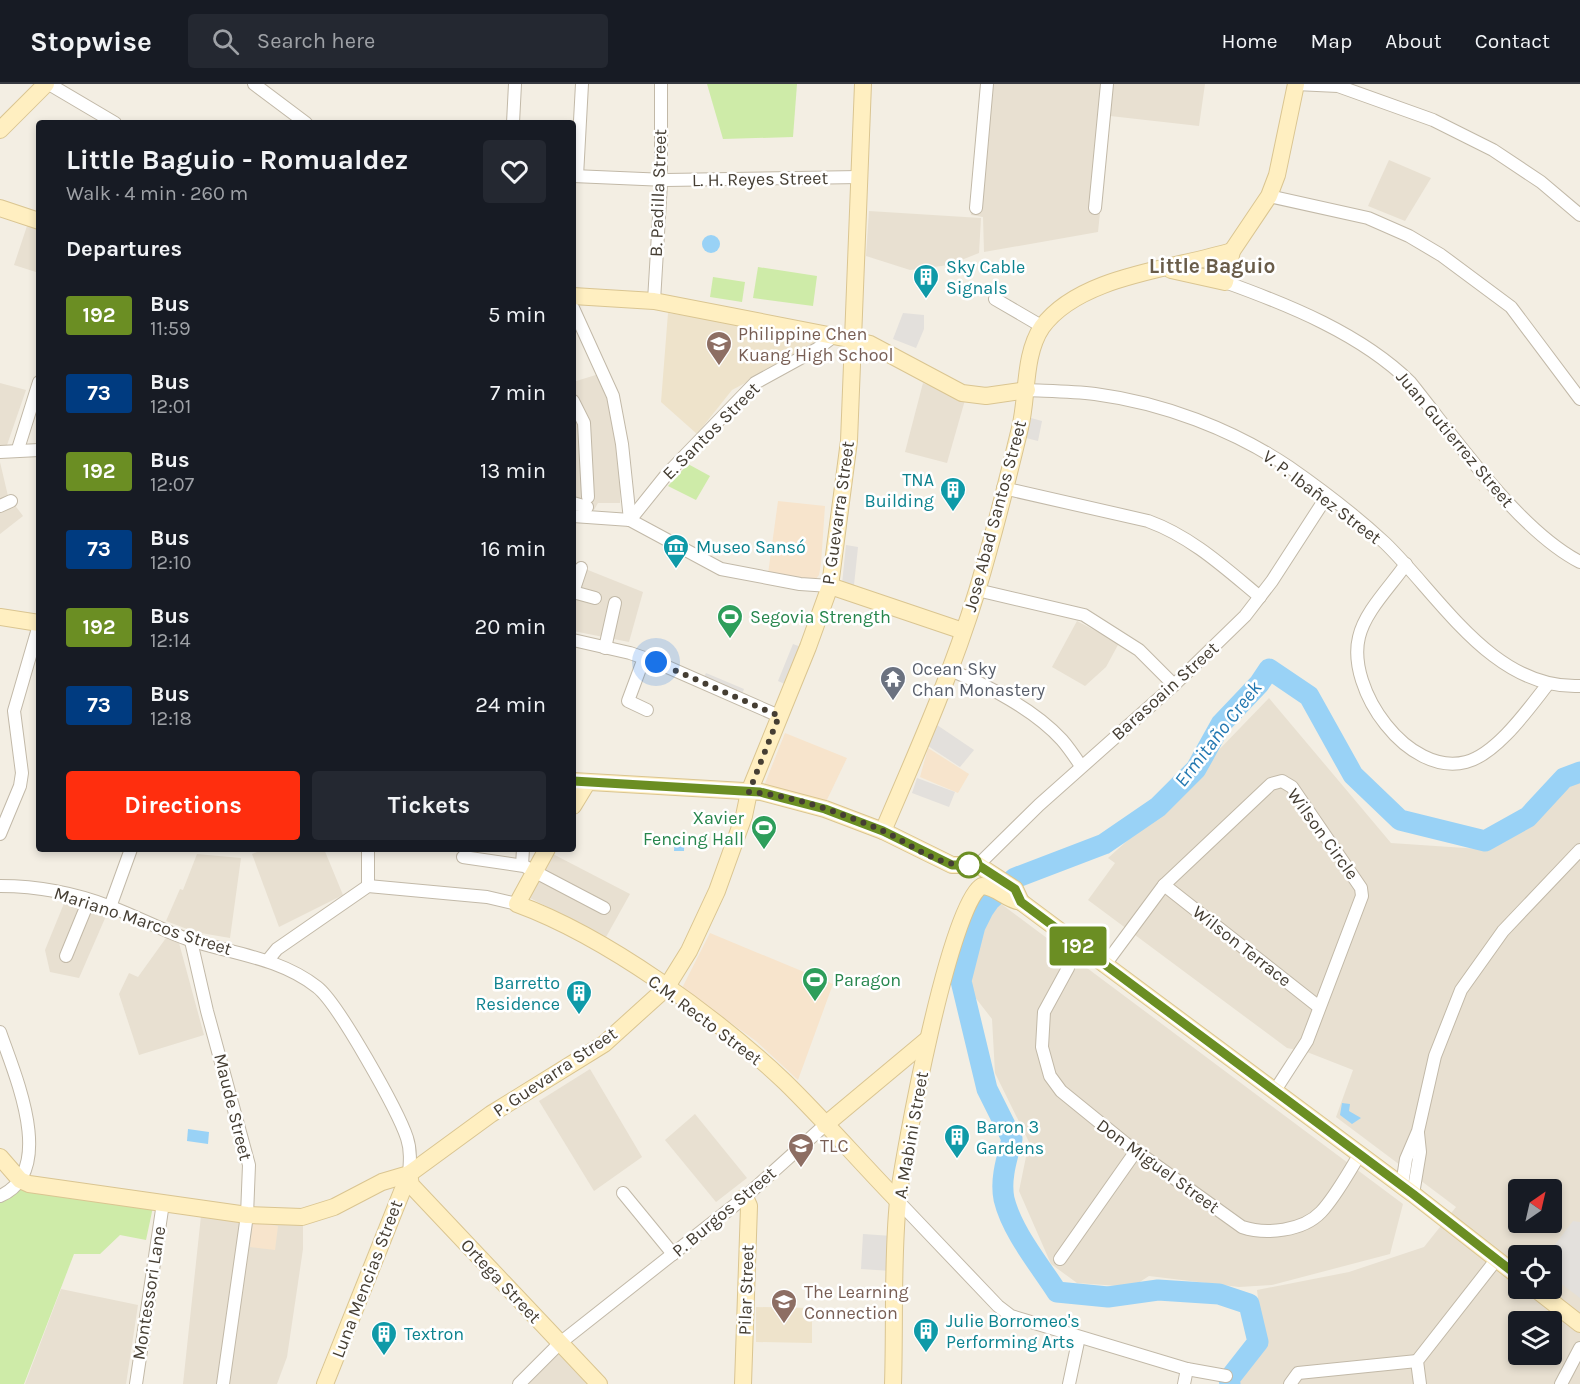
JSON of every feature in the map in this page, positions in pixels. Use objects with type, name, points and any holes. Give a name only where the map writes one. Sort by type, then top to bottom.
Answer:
[{"type":"main road","points":[[0,130],[47,84]]},
{"type":"main road","name":"P. Guevarra Street","points":[[20,1180],[50,1188],[248,1215],[302,1217],[334,1207],[382,1182],[408,1174],[491,1114],[604,1044],[666,988],[689,951],[717,891],[744,816],[749,792],[830,586],[849,441],[863,84]]},
{"type":"main road","points":[[1166,269],[1225,282],[1232,251],[1269,196],[1277,174],[1296,84]]},
{"type":"main road","points":[[0,208],[36,220]]},
{"type":"main road","points":[[1042,327],[1076,298],[1107,284],[1136,273],[1166,269],[1232,251]]},
{"type":"main road","name":"V. P. Ibañez Street","points":[[576,296],[654,301],[854,339],[870,344],[962,393],[986,396],[1027,390]]},
{"type":"main road","name":"Jose Abad Santos Street","points":[[883,831],[925,737],[977,591],[1021,428],[1034,346],[1042,327]]},
{"type":"main road","points":[[830,586],[963,631]]},
{"type":"main road","points":[[0,617],[36,623]]},
{"type":"main road","points":[[580,782],[749,792],[825,809],[883,831],[952,865],[967,880],[972,894],[982,886],[1007,891]]},
{"type":"main road","points":[[517,904],[528,867],[544,852]]},
{"type":"main road","points":[[952,865],[978,865],[1007,891],[1104,966],[1360,1154],[1508,1269]]},
{"type":"main road","name":"A. Mabini Street","points":[[893,1384],[898,1201],[928,1039],[950,953],[972,894]]},
{"type":"main road","name":"C.M. Recto Street","points":[[517,904],[599,943],[666,988],[747,1049],[786,1083],[898,1201]]},
{"type":"main road","name":"P. Burgos Street","points":[[825,1125],[928,1039]]},
{"type":"main road","points":[[0,1158],[20,1180]]},
{"type":"main road","name":"Ortega Street","points":[[408,1174],[411,1185],[599,1384]]},
{"type":"main road","name":"Luna Mencias Street","points":[[325,1384],[408,1174]]},
{"type":"main road","name":"Pilar Street","points":[[743,1384],[749,1206],[745,1197]]},
{"type":"main road","points":[[1548,1299],[1580,1324]]},
{"type":"street","points":[[47,84],[111,120]]},
{"type":"street","points":[[254,84],[302,120]]},
{"type":"street","points":[[513,120],[515,84]]},
{"type":"street","points":[[576,163],[582,84]]},
{"type":"street","name":"B. Padilla Street","points":[[654,301],[660,180],[661,84]]},
{"type":"street","points":[[976,208],[987,84]]},
{"type":"street","points":[[1095,208],[1107,84]]},
{"type":"street","points":[[1296,84],[1339,85],[1403,108],[1461,133],[1520,167],[1580,215]]},
{"type":"street","name":"L. H. Reyes Street","points":[[576,176],[660,180],[860,177]]},
{"type":"street","points":[[1269,196],[1368,218],[1409,236],[1441,255],[1511,307],[1580,399]]},
{"type":"street","name":"Juan Gutierrez Street","points":[[1225,282],[1311,318],[1394,366],[1410,382],[1514,509],[1549,542],[1580,562]]},
{"type":"street","points":[[995,299],[1042,327]]},
{"type":"street","points":[[576,315],[613,396],[622,444],[630,520]]},
{"type":"street","name":"E. Santos Street","points":[[630,520],[667,474],[755,383],[817,349],[829,340],[831,335]]},
{"type":"street","name":"V. P. Ibañez Street","points":[[1027,390],[1093,394],[1137,401],[1171,411],[1253,446],[1289,468],[1368,528],[1406,564],[1474,640],[1504,662],[1548,684],[1580,686]]},
{"type":"street","points":[[18,449],[36,392]]},
{"type":"street","points":[[576,407],[584,423],[587,502],[576,502]]},
{"type":"street","points":[[0,452],[18,449],[36,450]]},
{"type":"street","points":[[1004,488],[1166,527],[1206,551],[1260,597]]},
{"type":"street","name":"Barasoain Street","points":[[978,865],[1082,766],[1174,685],[1245,616],[1327,496]]},
{"type":"street","points":[[576,516],[630,520],[721,569],[800,584],[830,586]]},
{"type":"street","points":[[1406,564],[1364,625],[1359,638],[1358,655],[1370,696],[1397,740],[1407,749],[1434,762],[1467,762],[1501,739],[1548,684]]},
{"type":"street","points":[[576,583],[581,568]]},
{"type":"street","points":[[977,591],[1084,615],[1139,650],[1174,685]]},
{"type":"street","points":[[576,593],[595,598]]},
{"type":"street","points":[[605,648],[615,603]]},
{"type":"street","points":[[0,834],[20,786],[22,772],[14,711],[36,634]]},
{"type":"street","points":[[576,641],[644,658],[779,716]]},
{"type":"street","points":[[644,658],[628,701],[647,710]]},
{"type":"street","points":[[950,670],[990,688],[1044,724],[1062,739],[1082,766]]},
{"type":"street","points":[[0,710],[14,711]]},
{"type":"street","name":"Wilson Circle","points":[[1104,966],[1164,885],[1271,784],[1282,781],[1292,787],[1361,888],[1362,896],[1307,1041],[1274,1092]]},
{"type":"street","points":[[1408,1190],[1406,1159],[1418,1131],[1435,1056],[1461,990],[1503,931],[1580,850]]},
{"type":"street","points":[[110,907],[130,852]]},
{"type":"street","points":[[268,960],[277,949],[368,886],[368,852]]},
{"type":"street","points":[[524,852],[528,867]]},
{"type":"street","points":[[463,857],[528,867],[604,908]]},
{"type":"street","name":"Wilson Terrace","points":[[1164,885],[1319,1007]]},
{"type":"street","name":"Mariano Marcos Street","points":[[0,886],[36,888],[90,900],[191,940],[268,960],[318,987],[335,1007],[402,1126],[410,1156],[408,1174]]},
{"type":"street","name":"C.M. Recto Street","points":[[368,886],[487,897],[517,904]]},
{"type":"street","points":[[66,956],[90,900]]},
{"type":"street","name":"Maude Street","points":[[191,940],[207,1011],[249,1165],[248,1215],[224,1384]]},
{"type":"street","name":"Don Miguel Street","points":[[1068,968],[1044,1012],[1041,1032],[1044,1061],[1061,1091],[1136,1151],[1242,1227],[1256,1231],[1288,1228],[1309,1221],[1321,1212],[1360,1154]]},
{"type":"street","points":[[0,1032],[28,1121],[28,1148],[20,1180],[11,1191],[0,1196]]},
{"type":"street","name":"P. Burgos Street","points":[[519,1384],[560,1343],[745,1197],[825,1125]]},
{"type":"street","points":[[1060,1259],[1136,1151]]},
{"type":"street","points":[[623,1193],[673,1254]]},
{"type":"street","name":"C.M. Recto Street","points":[[898,1201],[998,1306],[1011,1316],[1187,1369],[1226,1376]]},
{"type":"street","name":"Montessori Lane","points":[[136,1384],[163,1203]]},
{"type":"street","points":[[1420,1384],[1417,1361],[1496,1260]]},
{"type":"street","points":[[1069,1384],[1079,1337]]},
{"type":"street","points":[[1562,1384],[1580,1348]]},
{"type":"street","points":[[1290,1384],[1298,1373],[1417,1361]]},
{"type":"street","points":[[1184,1384],[1187,1369]]},
{"type":"shaded area","points":[[982,84],[1205,84],[1199,126],[1110,116],[1098,232],[984,252],[983,217],[971,215]]},
{"type":"shaded area","points":[[1389,160],[1431,178],[1405,221],[1368,206]]},
{"type":"shaded area","points":[[869,211],[981,218],[979,253],[949,265],[910,270],[866,256]]},
{"type":"shaded area","points":[[27,226],[36,229],[36,272],[14,265]]},
{"type":"shaded area","name":"Philippine Chen Kuang High School","points":[[668,313],[815,336],[818,344],[732,390],[697,434],[661,402]]},
{"type":"shaded area","points":[[903,313],[924,315],[924,329],[916,348],[893,339]]},
{"type":"shaded area","points":[[599,374],[612,410],[620,470],[620,503],[598,503],[594,510],[576,507],[576,381]]},
{"type":"shaded area","points":[[0,383],[26,390],[7,445],[0,446]]},
{"type":"shaded area","points":[[923,383],[965,400],[947,463],[905,452]]},
{"type":"shaded area","points":[[1031,418],[1042,421],[1038,441],[1026,438]]},
{"type":"shaded area","points":[[0,462],[8,496],[23,516],[0,534]]},
{"type":"shaded area","points":[[778,501],[825,506],[821,564],[819,575],[815,580],[768,574]]},
{"type":"shaded area","points":[[846,545],[858,547],[854,585],[842,584]]},
{"type":"shaded area","points":[[576,565],[643,592],[629,642],[576,632]]},
{"type":"shaded area","points":[[1077,621],[1119,643],[1106,667],[1085,686],[1052,667]]},
{"type":"shaded area","points":[[793,644],[801,647],[787,685],[778,681]]},
{"type":"shaded area","points":[[706,673],[744,689],[741,696],[703,679]]},
{"type":"shaded area","points":[[1269,698],[1391,843],[1480,849],[1529,819],[1580,779],[1580,1384],[1239,1384],[1238,1374],[1264,1349],[1257,1290],[1349,1272],[1424,1247],[1456,1207],[1336,1117],[1353,1070],[1307,1052],[1287,1048],[1088,900],[1115,863],[1108,858],[1156,815]]},
{"type":"shaded area","points":[[937,725],[974,750],[960,767],[928,746]]},
{"type":"shaded area","points":[[785,733],[847,758],[825,804],[764,786]]},
{"type":"shaded area","points":[[928,748],[969,774],[958,793],[920,777]]},
{"type":"shaded area","points":[[917,778],[955,792],[949,807],[912,793]]},
{"type":"shaded area","points":[[257,852],[325,852],[343,895],[279,927],[252,854]]},
{"type":"shaded area","points":[[551,853],[630,894],[606,937],[526,896]]},
{"type":"shaded area","points":[[197,854],[241,858],[230,938],[195,932],[166,921],[180,889],[183,890]]},
{"type":"shaded area","points":[[65,901],[106,916],[79,978],[50,972],[45,950]]},
{"type":"shaded area","points":[[1000,903],[1403,1204],[1390,1254],[1272,1285],[1239,1287],[1149,1276],[1132,1287],[1077,1283],[1051,1264],[1019,1191],[1029,1142],[995,1073],[992,1019],[971,992],[973,962],[985,925]]},
{"type":"shaded area","points":[[710,933],[833,984],[798,1080],[756,1041],[682,988]]},
{"type":"shaded area","points":[[166,938],[179,943],[204,1035],[139,1055],[119,994],[129,973],[138,977]]},
{"type":"shaded area","points":[[590,1069],[642,1157],[594,1191],[539,1101]]},
{"type":"shaded area","points":[[695,1114],[747,1178],[716,1202],[665,1140]]},
{"type":"shaded area","points":[[201,1216],[303,1225],[303,1249],[287,1357],[277,1384],[183,1384]]},
{"type":"shaded area","points":[[1573,1221],[1580,1222],[1580,1298],[1562,1284],[1562,1245],[1555,1245]]},
{"type":"shaded area","points":[[253,1222],[278,1226],[275,1250],[250,1247]]},
{"type":"shaded area","points":[[863,1234],[892,1236],[891,1271],[861,1269]]},
{"type":"shaded area","points":[[61,1289],[138,1305],[126,1384],[25,1384]]},
{"type":"shaded area","name":"The Learning Connection","points":[[756,1307],[812,1308],[812,1343],[756,1342]]},
{"type":"shaded area","points":[[557,1349],[591,1384],[523,1384]]},
{"type":"green space","points":[[707,84],[797,84],[793,137],[723,139]]},
{"type":"green space","points":[[758,267],[817,276],[813,306],[753,298]]},
{"type":"green space","points":[[713,277],[745,282],[742,302],[710,297]]},
{"type":"green space","points":[[688,464],[710,476],[696,500],[668,486]]},
{"type":"green space","points":[[15,1189],[153,1207],[146,1240],[120,1235],[100,1254],[74,1254],[24,1384],[0,1384],[0,1198]]},
{"type":"water","points":[[711,235],[717,238],[720,244],[717,250],[711,253],[705,250],[702,244],[705,238]]},
{"type":"water","points":[[675,835],[685,835],[684,851],[674,851]]},
{"type":"water","points":[[1342,1103],[1350,1104],[1349,1111],[1361,1118],[1352,1124],[1340,1115]]},
{"type":"water","points":[[188,1129],[209,1132],[208,1144],[187,1141]]},
{"type":"waterway","name":"Ermitaño Creek","points":[[1230,1384],[1229,1379],[1258,1342],[1249,1304],[1219,1294],[1158,1290],[1108,1297],[1057,1292],[1013,1224],[1004,1199],[1003,1184],[1012,1139],[987,1089],[961,981],[975,926],[983,910],[990,900],[1015,878],[1104,844],[1158,807],[1196,769],[1221,724],[1259,684],[1269,669],[1309,696],[1353,775],[1400,820],[1485,841],[1528,817],[1564,778],[1580,772]]},
{"type":"bus line","name":"192","points":[[576,781],[760,792],[825,809],[883,831],[952,865],[978,865],[1002,878],[1018,892],[1021,902],[1262,1084],[1360,1154],[1508,1268]]},
{"type":"place","name":"Sky Cable Signals","points":[[926,300]]},
{"type":"place","name":"Philippine Chen Kuang High School","points":[[719,367]]},
{"type":"place","name":"TNA Building","points":[[953,513]]},
{"type":"place","name":"Museo Sansó","points":[[676,570]]},
{"type":"place","name":"Segovia Strength","points":[[730,640]]},
{"type":"place","name":"Ocean Sky Chan Monastery","points":[[893,702]]},
{"type":"place","name":"Xavier Fencing Hall","points":[[764,851]]},
{"type":"place","name":"Paragon","points":[[815,1003]]},
{"type":"place","name":"Barretto Residence","points":[[579,1016]]},
{"type":"place","name":"Baron 3 Gardens","points":[[957,1160]]},
{"type":"place","name":"TLC","points":[[801,1169]]},
{"type":"place","name":"The Learning Connection","points":[[784,1325]]},
{"type":"place","name":"Julie Borromeo's Performing Arts","points":[[926,1354]]},
{"type":"place","name":"Textron","points":[[384,1357]]},
{"type":"district","name":"Little Baguio","points":[[1212,266]]},
{"type":"route","points":[[656,662],[779,716],[749,792],[760,792],[825,809],[883,831],[938,860],[952,865],[969,865]]}]
